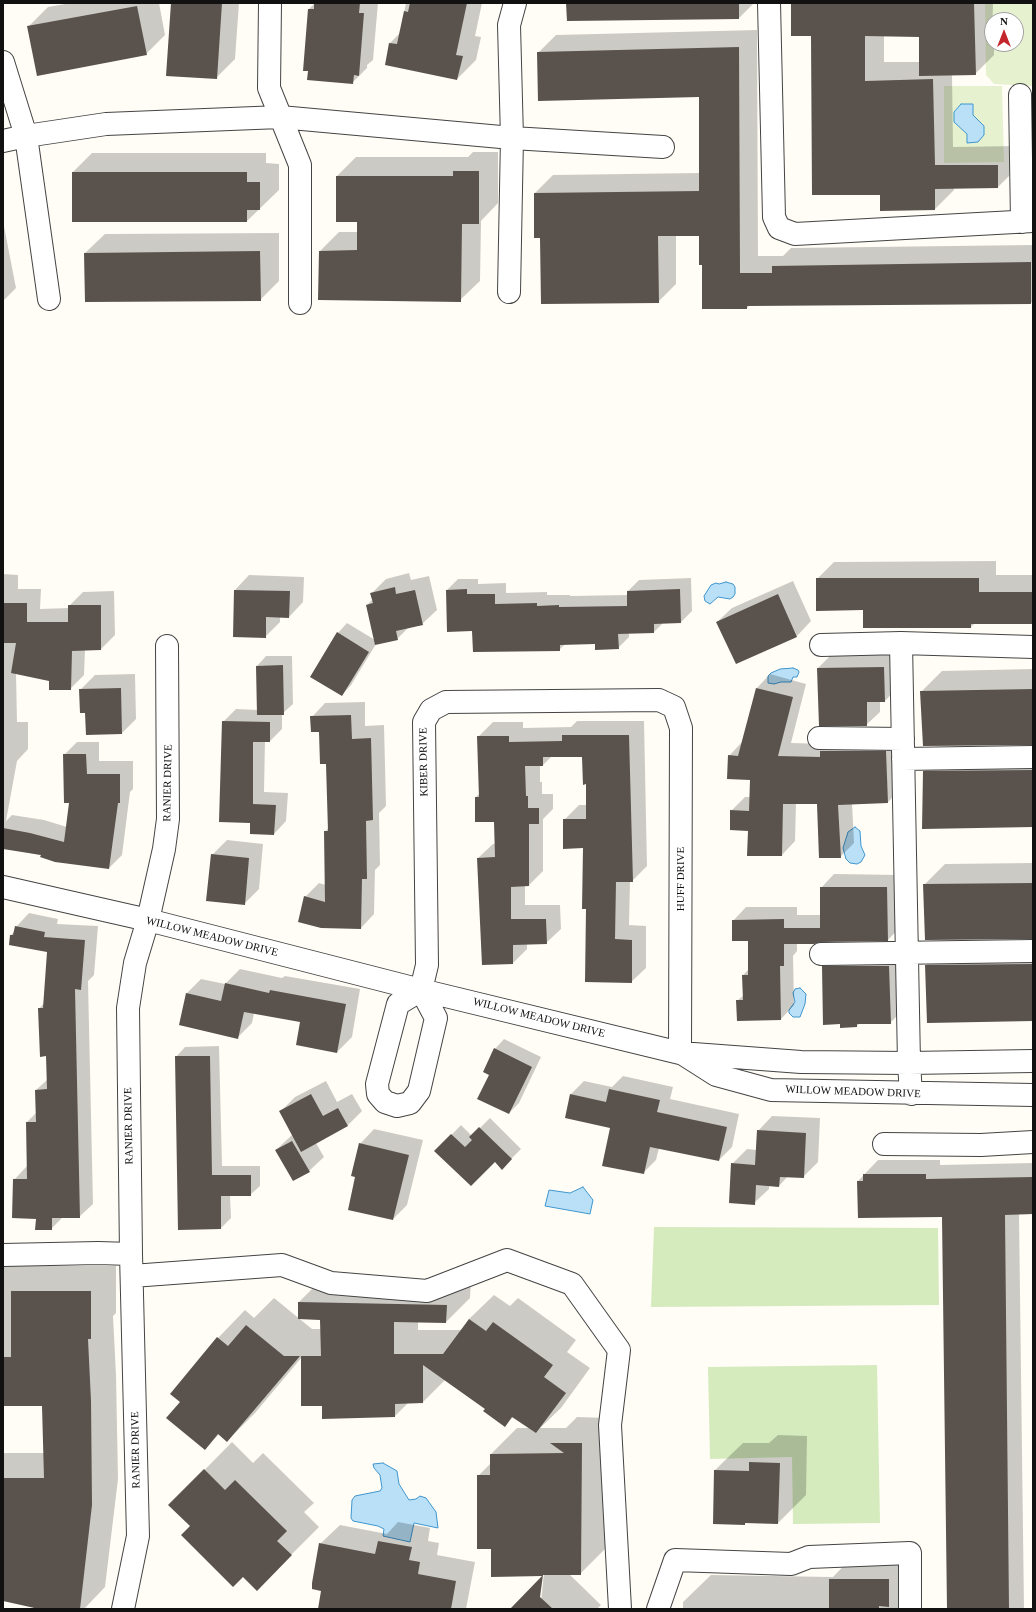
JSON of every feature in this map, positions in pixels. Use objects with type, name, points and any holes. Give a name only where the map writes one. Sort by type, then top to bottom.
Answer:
[{"type":"street","points":[[270,3],[269,88],[300,165],[300,303]]},
{"type":"street","points":[[509,292],[512,138],[509,25],[515,3]]},
{"type":"street","points":[[769,3],[774,217],[779,228],[795,234],[1028,221],[1020,95]]},
{"type":"street","points":[[3,62],[26,136],[49,299]]},
{"type":"street","points":[[3,141],[106,124],[280,117],[512,138],[663,147]]},
{"type":"street","points":[[901,643],[909,1063],[911,1094]]},
{"type":"street","points":[[821,645],[901,643],[1033,647]]},
{"type":"street","name":"RANIER DRIVE","points":[[127,1608],[138,1536],[131,1254],[128,1008],[135,963],[148,920],[168,819],[167,646]]},
{"type":"street","name":"KIBER DRIVE","points":[[421,990],[427,965],[424,722],[431,710],[446,702],[659,700],[674,707]]},
{"type":"street","name":"HUFF DRIVE","points":[[674,707],[681,728],[680,1053]]},
{"type":"street","points":[[819,738],[903,749],[1033,757]]},
{"type":"street","name":"WILLOW MEADOW DRIVE","points":[[3,888],[148,920],[421,990],[680,1053],[801,1062],[909,1063],[1033,1061]]},
{"type":"street","points":[[820,954],[1033,951]]},
{"type":"street","points":[[421,990],[436,1018],[419,1091],[410,1103],[397,1106],[385,1102],[378,1094],[377,1084],[398,1004],[421,990]]},
{"type":"street","name":"WILLOW MEADOW DRIVE","points":[[680,1053],[716,1075],[771,1090],[911,1094],[1033,1095]]},
{"type":"street","points":[[884,1144],[981,1145],[1033,1142]]},
{"type":"street","points":[[3,1255],[98,1253],[131,1254]]},
{"type":"street","points":[[132,1276],[282,1265],[331,1283],[428,1291],[507,1260],[572,1284],[618,1350],[610,1425],[620,1609]]},
{"type":"street","points":[[658,1609],[675,1560],[790,1564],[809,1557],[910,1553],[910,1609]]},
{"type":"green space","points":[[985,3],[1033,3],[1033,86],[994,84],[986,75],[986,52],[1024,52],[1024,12],[985,12]]},
{"type":"green space","points":[[944,86],[1002,86],[1004,162],[944,163]]},
{"type":"green space","points":[[654,1227],[938,1228],[939,1305],[651,1307]]},
{"type":"green space","points":[[877,1365],[880,1523],[793,1524],[792,1457],[710,1459],[708,1367]]},
{"type":"water","points":[[961,104],[973,104],[973,115],[984,126],[984,135],[978,142],[967,143],[967,134],[954,122],[954,112]]},
{"type":"water","points":[[726,582],[733,584],[735,587],[735,594],[733,597],[730,599],[718,597],[710,604],[705,601],[704,596],[711,585]]},
{"type":"water","points":[[793,668],[799,672],[797,677],[793,677],[791,682],[774,684],[768,683],[768,676],[771,673],[780,669]]},
{"type":"water","points":[[855,827],[860,831],[861,846],[865,855],[861,862],[857,864],[850,863],[846,859],[843,848],[848,832]]},
{"type":"water","points":[[800,988],[806,994],[805,1004],[800,1017],[793,1017],[789,1013],[789,1010],[795,1002],[793,993],[795,989]]},
{"type":"water","points":[[583,1187],[593,1200],[590,1214],[545,1206],[549,1190],[570,1193]]},
{"type":"water","points":[[383,1463],[397,1471],[399,1484],[409,1500],[416,1499],[420,1496],[426,1498],[436,1512],[438,1528],[414,1523],[410,1542],[383,1536],[384,1529],[378,1526],[353,1521],[351,1518],[352,1500],[355,1496],[380,1491],[382,1488],[380,1475],[374,1468],[373,1464]]},
{"type":"building","points":[[171,3],[222,3],[217,79],[166,76]]},
{"type":"building","points":[[314,3],[360,3],[359,13],[364,13],[359,76],[354,75],[353,84],[307,80],[308,71],[303,71],[308,9],[314,9]]},
{"type":"building","points":[[410,3],[467,3],[456,55],[463,56],[457,80],[385,65],[389,43],[397,44],[404,11],[408,12]]},
{"type":"building","points":[[566,3],[739,3],[739,19],[567,21]]},
{"type":"building","points":[[791,3],[974,3],[976,75],[919,76],[919,37],[865,36],[865,81],[933,79],[935,165],[998,165],[998,188],[935,189],[935,210],[880,211],[880,195],[812,195],[811,36],[791,36]]},
{"type":"building","points":[[137,6],[147,55],[37,76],[27,26]]},
{"type":"building","points":[[739,47],[740,273],[772,273],[772,266],[1031,262],[1031,304],[747,306],[747,309],[702,309],[702,265],[699,265],[699,236],[658,236],[659,303],[541,304],[540,238],[534,238],[534,193],[699,191],[699,97],[538,101],[537,52]]},
{"type":"building","points":[[453,171],[479,171],[479,224],[462,224],[461,302],[318,300],[319,251],[357,250],[357,222],[336,222],[336,176],[453,176]]},
{"type":"building","points":[[72,172],[247,172],[247,182],[260,182],[260,210],[247,210],[247,222],[72,222]]},
{"type":"building","points":[[260,251],[261,301],[85,302],[84,253]]},
{"type":"building","points":[[816,578],[979,578],[979,592],[1033,592],[1033,624],[971,624],[971,628],[863,628],[863,610],[816,611]]},
{"type":"building","points":[[395,587],[396,594],[415,590],[423,625],[396,631],[398,640],[375,645],[366,605],[373,603],[370,593]]},
{"type":"building","points":[[467,589],[467,594],[495,594],[495,604],[537,603],[537,606],[559,605],[559,607],[627,606],[627,591],[680,589],[681,623],[654,624],[654,633],[618,634],[619,649],[595,650],[595,644],[560,645],[560,651],[473,652],[472,631],[447,632],[446,590]]},
{"type":"building","points":[[234,590],[290,591],[289,618],[266,617],[266,638],[233,637]]},
{"type":"building","points":[[778,594],[797,637],[736,664],[716,622]]},
{"type":"building","points":[[3,603],[27,603],[27,622],[68,622],[68,605],[101,605],[101,650],[72,651],[71,690],[49,690],[49,681],[11,673],[16,643],[3,643]]},
{"type":"building","points":[[337,632],[369,652],[342,696],[310,677]]},
{"type":"building","points":[[283,665],[284,715],[257,715],[256,666]]},
{"type":"building","points":[[884,667],[885,702],[867,702],[867,726],[819,726],[817,668]]},
{"type":"building","points":[[121,688],[122,734],[86,735],[85,713],[80,713],[79,689]]},
{"type":"building","points":[[756,688],[793,697],[778,756],[820,757],[820,751],[886,751],[888,803],[838,805],[841,858],[819,858],[817,804],[783,804],[782,856],[747,856],[748,831],[730,830],[730,810],[749,811],[750,780],[727,779],[728,755],[738,756]]},
{"type":"building","points":[[1033,689],[1033,745],[923,746],[920,691]]},
{"type":"building","points":[[351,715],[352,739],[371,738],[373,820],[366,821],[367,879],[362,879],[361,929],[321,928],[298,922],[304,896],[325,902],[324,831],[328,831],[326,764],[320,764],[319,732],[311,732],[310,716]]},
{"type":"building","points":[[222,721],[270,722],[270,742],[253,742],[253,804],[276,805],[274,835],[250,834],[250,823],[219,822]]},
{"type":"building","points":[[562,735],[629,735],[633,882],[616,882],[615,939],[632,940],[632,983],[585,982],[586,909],[582,909],[583,848],[563,849],[563,819],[586,819],[586,784],[583,785],[582,757],[543,757],[543,766],[525,766],[528,808],[539,808],[539,824],[529,824],[529,886],[511,887],[511,919],[546,919],[547,944],[513,945],[513,964],[482,965],[477,858],[495,857],[494,822],[475,822],[475,797],[479,797],[477,736],[509,736],[509,742],[562,741]]},
{"type":"building","points":[[63,754],[86,754],[87,774],[120,774],[120,803],[118,803],[109,869],[55,862],[40,857],[41,855],[3,849],[3,828],[64,842],[69,803],[64,803]]},
{"type":"building","points":[[1033,770],[1033,827],[922,829],[923,771]]},
{"type":"building","points":[[211,854],[249,858],[245,905],[206,901]]},
{"type":"building","points":[[1033,883],[1033,939],[925,940],[923,884]]},
{"type":"building","points":[[820,887],[887,887],[888,941],[784,944],[784,966],[780,966],[781,1020],[737,1021],[736,1000],[743,1000],[742,975],[748,975],[748,941],[732,941],[732,920],[784,919],[784,928],[820,928]]},
{"type":"building","points":[[15,926],[45,932],[44,937],[85,940],[81,990],[75,989],[80,1218],[52,1218],[52,1230],[35,1230],[36,1219],[12,1218],[13,1179],[27,1179],[26,1122],[36,1122],[35,1090],[47,1089],[46,1056],[40,1057],[38,1008],[43,1008],[47,952],[9,945],[10,935],[13,935]]},
{"type":"building","points":[[1033,964],[1033,1021],[927,1023],[925,965]]},
{"type":"building","points":[[822,966],[889,966],[891,1024],[857,1024],[857,1027],[840,1028],[840,1024],[823,1025]]},
{"type":"building","points":[[225,983],[269,993],[270,990],[346,1004],[337,1053],[296,1045],[300,1022],[244,1012],[238,1039],[179,1025],[186,993],[221,1001]]},
{"type":"building","points":[[494,1048],[532,1067],[509,1114],[477,1099],[489,1075],[483,1072]]},
{"type":"building","points":[[175,1056],[210,1056],[212,1175],[251,1175],[251,1196],[221,1196],[221,1229],[178,1230]]},
{"type":"building","points":[[609,1089],[660,1100],[657,1112],[727,1127],[719,1161],[650,1147],[644,1174],[602,1166],[610,1128],[565,1118],[570,1094],[606,1102]]},
{"type":"building","points":[[311,1094],[323,1116],[338,1108],[348,1126],[301,1152],[279,1111]]},
{"type":"building","points":[[479,1127],[512,1159],[502,1170],[495,1162],[471,1186],[434,1151],[451,1134],[465,1147],[472,1140],[469,1137]]},
{"type":"building","points":[[757,1130],[806,1133],[804,1178],[780,1177],[779,1187],[756,1185],[755,1205],[729,1203],[731,1163],[755,1165]]},
{"type":"building","points":[[292,1141],[310,1172],[293,1181],[275,1150]]},
{"type":"building","points":[[359,1143],[409,1155],[393,1220],[348,1210],[355,1177],[351,1176]]},
{"type":"building","points":[[863,1174],[926,1174],[926,1179],[1033,1177],[1033,1214],[1005,1215],[1009,1609],[947,1609],[942,1217],[858,1218],[857,1181],[863,1181]]},
{"type":"building","points":[[11,1291],[91,1291],[91,1339],[88,1339],[91,1401],[92,1505],[80,1609],[39,1609],[3,1601],[3,1478],[44,1478],[42,1406],[3,1406],[3,1357],[11,1357]]},
{"type":"building","points":[[298,1302],[447,1305],[446,1323],[394,1322],[394,1354],[443,1354],[469,1319],[486,1331],[493,1322],[553,1365],[544,1377],[566,1393],[536,1433],[512,1417],[505,1427],[483,1411],[485,1409],[423,1365],[423,1403],[395,1404],[395,1417],[322,1419],[322,1406],[301,1406],[301,1356],[321,1356],[320,1320],[298,1319]]},
{"type":"building","points":[[246,1325],[284,1356],[300,1356],[227,1442],[218,1434],[205,1450],[166,1418],[180,1402],[170,1394],[217,1337],[228,1346]]},
{"type":"building","points":[[550,1443],[582,1443],[581,1575],[543,1575],[540,1597],[553,1609],[510,1609],[542,1576],[491,1577],[491,1549],[477,1549],[477,1475],[490,1475],[490,1454],[564,1453]]},
{"type":"building","points":[[749,1462],[780,1463],[778,1524],[713,1524],[714,1470],[749,1471]]},
{"type":"building","points":[[204,1469],[225,1490],[235,1480],[287,1531],[277,1541],[292,1555],[257,1591],[243,1577],[233,1587],[181,1535],[190,1526],[168,1505]]},
{"type":"building","points":[[378,1541],[412,1547],[409,1560],[420,1562],[418,1574],[456,1581],[451,1609],[318,1609],[321,1591],[312,1589],[312,1583],[319,1543],[375,1554]]},
{"type":"building","points":[[829,1579],[889,1579],[889,1607],[879,1606],[879,1609],[829,1609]]}]
